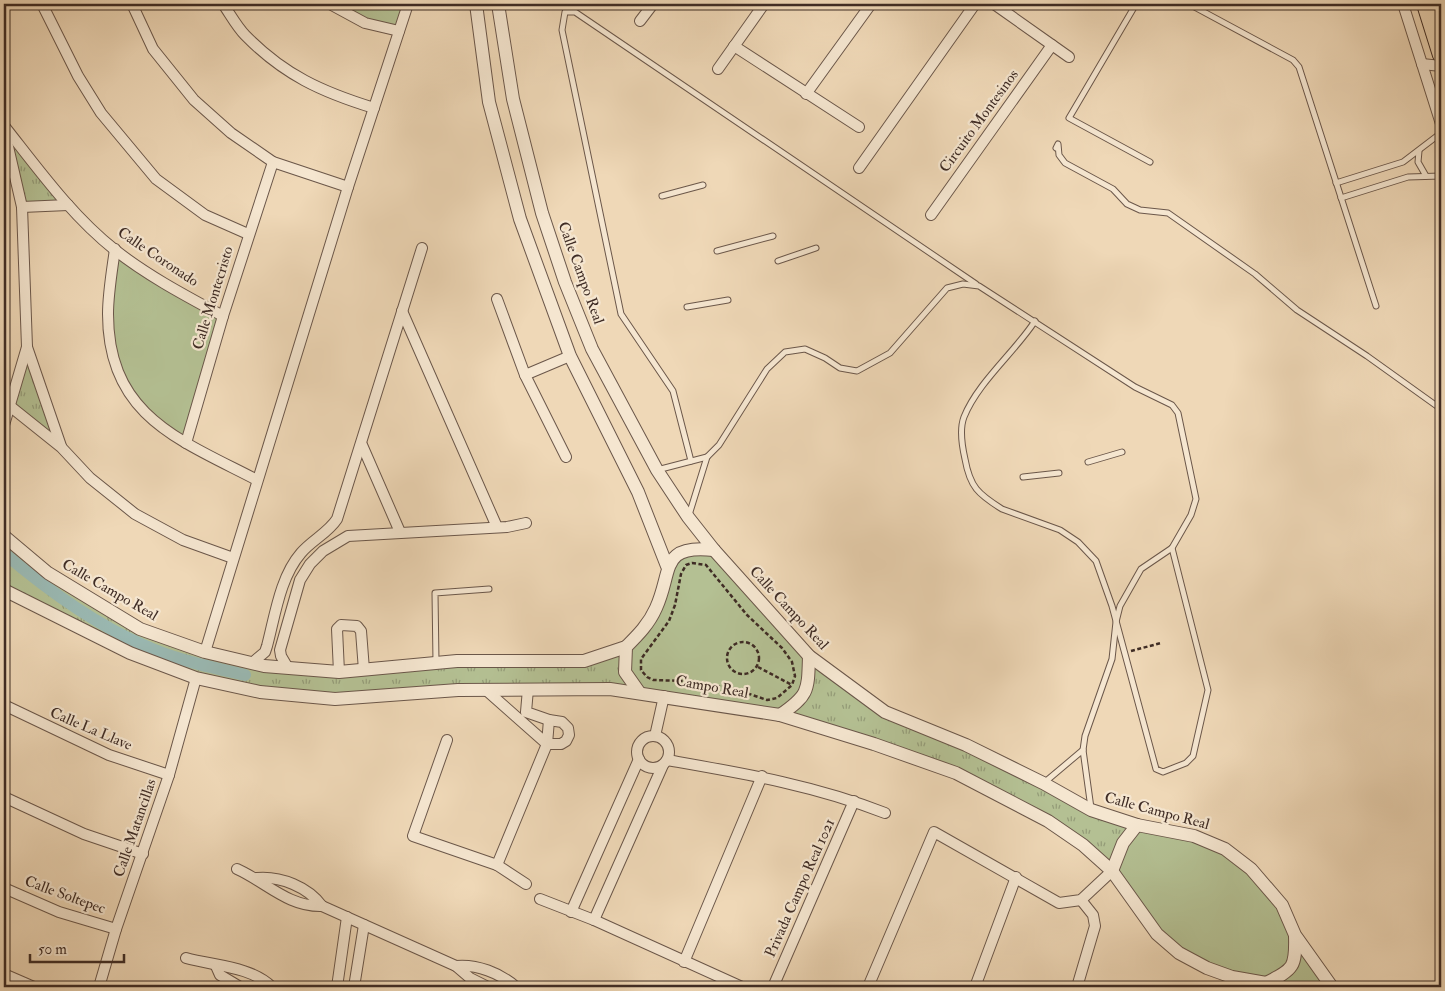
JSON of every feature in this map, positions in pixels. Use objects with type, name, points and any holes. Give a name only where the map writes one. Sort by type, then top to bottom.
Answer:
[{"type":"highway","points":[[1425,4],[1441,55]]},
{"type":"street","points":[[42,4],[78,76],[102,113],[156,179],[205,215],[248,234]]},
{"type":"street","points":[[132,4],[153,49],[194,100],[231,133],[273,162],[348,187]]},
{"type":"street","points":[[223,4],[244,34],[280,67],[331,94],[374,108]]},
{"type":"street","points":[[330,4],[365,23],[399,31]]},
{"type":"street","points":[[205,652],[348,187],[408,4]]},
{"type":"street","points":[[476,4],[489,102],[520,218],[570,356],[638,492],[667,566],[664,588],[656,609],[645,628],[626,647],[625,672],[639,692]]},
{"type":"street","name":"Calle Campo Real","points":[[498,4],[513,99],[542,213],[565,282],[592,349],[657,470],[688,517],[714,550],[809,656],[885,712],[966,745],[1043,783],[1091,810],[1137,825],[1194,836],[1225,849],[1251,869],[1282,905],[1295,935],[1332,987]]},
{"type":"street","points":[[640,21],[653,4]]},
{"type":"street","points":[[718,69],[764,4]]},
{"type":"street","points":[[806,94],[871,4]]},
{"type":"street","points":[[859,168],[975,4]]},
{"type":"street","points":[[994,4],[1069,57]]},
{"type":"street","points":[[1403,4],[1441,124]]},
{"type":"street","name":"Circuito Montesinos","points":[[931,215],[1052,45]]},
{"type":"street","points":[[734,46],[860,127]]},
{"type":"street","points":[[1422,64],[1441,66]]},
{"type":"street","name":"Calle Coronado","points":[[4,125],[68,206],[115,249],[168,286],[223,316]]},
{"type":"street","points":[[4,129],[22,207],[27,347],[61,446]]},
{"type":"street","name":"Calle Montecristo","points":[[186,443],[248,234],[273,162]]},
{"type":"street","points":[[22,207],[68,206]]},
{"type":"street","points":[[252,663],[265,652],[287,575],[300,554],[315,539],[331,528],[337,519],[362,445],[422,248]]},
{"type":"street","points":[[115,249],[108,313],[110,346],[121,377],[133,400],[152,422],[186,443],[258,480]]},
{"type":"street","points":[[497,299],[525,376],[566,457]]},
{"type":"street","points":[[402,311],[496,527]]},
{"type":"street","points":[[4,425],[27,347]]},
{"type":"street","points":[[525,376],[570,356]]},
{"type":"street","points":[[10,407],[61,446],[90,478],[136,514],[183,540],[233,558]]},
{"type":"street","points":[[362,445],[400,532]]},
{"type":"street","points":[[337,519],[348,536]]},
{"type":"street","points":[[288,668],[280,650],[289,614],[310,564],[323,551],[348,536],[496,527],[526,523]]},
{"type":"street","name":"Calle Campo Real","points":[[4,536],[48,574],[140,629],[205,652],[252,663],[339,672],[457,661],[584,660],[626,647]]},
{"type":"street","points":[[667,566],[681,552],[694,548],[714,550]]},
{"type":"street","points":[[284,585],[298,590]]},
{"type":"street","points":[[4,590],[130,653],[196,678],[260,692],[335,699],[528,689],[610,689],[639,692]]},
{"type":"street","points":[[276,610],[289,614]]},
{"type":"street","points":[[339,672],[337,629],[340,625],[357,626],[361,630],[364,670]]},
{"type":"street","points":[[780,715],[799,702],[806,692],[809,656]]},
{"type":"street","name":"Calle Matancillas","points":[[99,987],[116,929],[169,775],[196,678]]},
{"type":"street","points":[[522,722],[526,712],[528,689]]},
{"type":"street","points":[[486,690],[548,744],[561,744],[566,741],[569,735],[568,728],[562,722],[549,720],[526,712]]},
{"type":"street","name":"Campo Real","points":[[639,692],[780,715]]},
{"type":"street","points":[[655,736],[664,696]]},
{"type":"street","name":"Calle La Llave","points":[[4,706],[110,755],[169,775]]},
{"type":"street","points":[[780,715],[874,744],[956,773],[1048,821],[1083,844],[1112,870],[1156,934],[1179,953],[1207,968],[1232,977],[1269,985],[1291,969],[1296,960],[1295,935]]},
{"type":"street","points":[[497,865],[548,744],[549,720]]},
{"type":"street","points":[[594,920],[665,762],[669,755],[667,744],[655,736],[648,736],[639,743],[637,754],[647,767],[658,767],[665,762],[762,776],[854,801],[884,813]]},
{"type":"street","points":[[447,740],[413,836],[497,865],[526,884]]},
{"type":"street","points":[[571,912],[639,759]]},
{"type":"street","points":[[684,962],[762,776]]},
{"type":"street","points":[[4,797],[84,834],[143,854]]},
{"type":"street","name":"Privada Campo Real 1021","points":[[773,987],[854,801]]},
{"type":"street","points":[[868,987],[934,832],[1060,903],[1081,900],[1112,870],[1123,843],[1137,825]]},
{"type":"street","points":[[237,869],[257,878],[271,890],[286,898],[313,907],[322,906]]},
{"type":"street","points":[[975,987],[1016,877]]},
{"type":"street","points":[[257,878],[276,878],[292,884],[308,892],[322,906],[456,966],[470,978],[488,987]]},
{"type":"street","name":"Calle Soltepec","points":[[4,888],[59,912],[116,929]]},
{"type":"street","points":[[540,899],[594,920],[742,987]]},
{"type":"street","points":[[1077,987],[1095,926],[1092,915],[1081,900]]},
{"type":"street","points":[[337,987],[347,918]]},
{"type":"street","points":[[354,987],[364,925]]},
{"type":"street","points":[[186,958],[216,966],[234,968],[251,974],[272,987]]},
{"type":"street","points":[[216,966],[220,974],[240,987]]},
{"type":"street","points":[[456,966],[475,966],[507,980],[516,987]]},
{"type":"street","points":[[4,974],[34,987]]},
{"type":"lane","points":[[1136,4],[1069,118],[1150,162]]},
{"type":"lane","points":[[1189,4],[1293,60],[1298,67],[1376,306]]},
{"type":"lane","points":[[691,461],[673,391],[621,314],[562,30],[565,12],[575,12],[978,286],[1135,387],[1176,408],[1196,499],[1191,515],[1172,548],[1141,569],[1120,606],[1116,622],[1112,659],[1087,724],[1083,750],[1091,810]]},
{"type":"lane","points":[[1336,183],[1402,162],[1441,134]]},
{"type":"lane","points":[[1056,148],[1058,144],[1060,155],[1065,164],[1113,189],[1127,204],[1140,210],[1168,213],[1255,274],[1297,310],[1367,356],[1441,409]]},
{"type":"lane","points":[[1419,151],[1418,162],[1426,176]]},
{"type":"lane","points":[[1340,198],[1408,177],[1441,176]]},
{"type":"lane","points":[[662,196],[703,185]]},
{"type":"lane","points":[[717,251],[773,236]]},
{"type":"lane","points":[[778,261],[816,248]]},
{"type":"lane","points":[[688,517],[707,457],[719,445],[767,369],[785,352],[805,349],[825,358],[840,368],[857,371],[890,353],[948,288],[963,284],[978,286]]},
{"type":"lane","points":[[687,307],[728,300]]},
{"type":"lane","points":[[1035,321],[1026,336],[996,368],[964,417],[962,445],[968,476],[979,494],[1002,509],[1060,530],[1078,542],[1096,561],[1116,622],[1156,769],[1163,772],[1186,763],[1193,756],[1208,690],[1172,548]]},
{"type":"lane","points":[[1088,462],[1122,452]]},
{"type":"lane","points":[[657,470],[707,457]]},
{"type":"lane","points":[[1024,478],[1059,473]]},
{"type":"lane","points":[[436,663],[435,593],[490,589]]},
{"type":"lane","points":[[1043,783],[1083,750]]},
{"type":"path","points":[[700,563],[706,565],[748,615],[782,648],[792,662],[795,676],[792,685],[777,698],[767,700],[732,688],[716,686],[702,688],[685,681],[662,682],[647,677],[641,670],[641,659],[669,621],[675,605],[681,574],[686,565],[700,563]]},
{"type":"path","points":[[739,642],[751,644],[759,654],[758,667],[747,675],[734,672],[727,661],[730,649],[739,642]]},
{"type":"path","points":[[1124,653],[1161,643]]},
{"type":"path","points":[[758,667],[806,692]]},
{"type":"green space","points":[[330,4],[408,4],[399,31],[365,23]]},
{"type":"green space","points":[[4,129],[68,205],[22,207]]},
{"type":"green space","points":[[115,249],[223,316],[186,443],[152,422],[121,377],[108,313]]},
{"type":"green space","points":[[27,347],[61,447],[11,407]]},
{"type":"green space","points":[[4,536],[140,629],[205,652],[339,672],[584,661],[626,647],[639,692],[610,689],[335,699],[196,678],[4,590]]},
{"type":"green space","points":[[714,550],[809,656],[808,681],[780,715],[639,692],[625,666],[626,647],[645,628],[681,552]]},
{"type":"green space","points":[[809,656],[885,712],[1137,825],[1112,871],[1083,845],[956,773],[780,715]]},
{"type":"green space","points":[[1137,825],[1194,836],[1251,869],[1332,987],[1272,987],[1179,953],[1112,871]]},
{"type":"waterway","points":[[4,553],[70,604],[107,627],[168,655],[245,675]]}]
